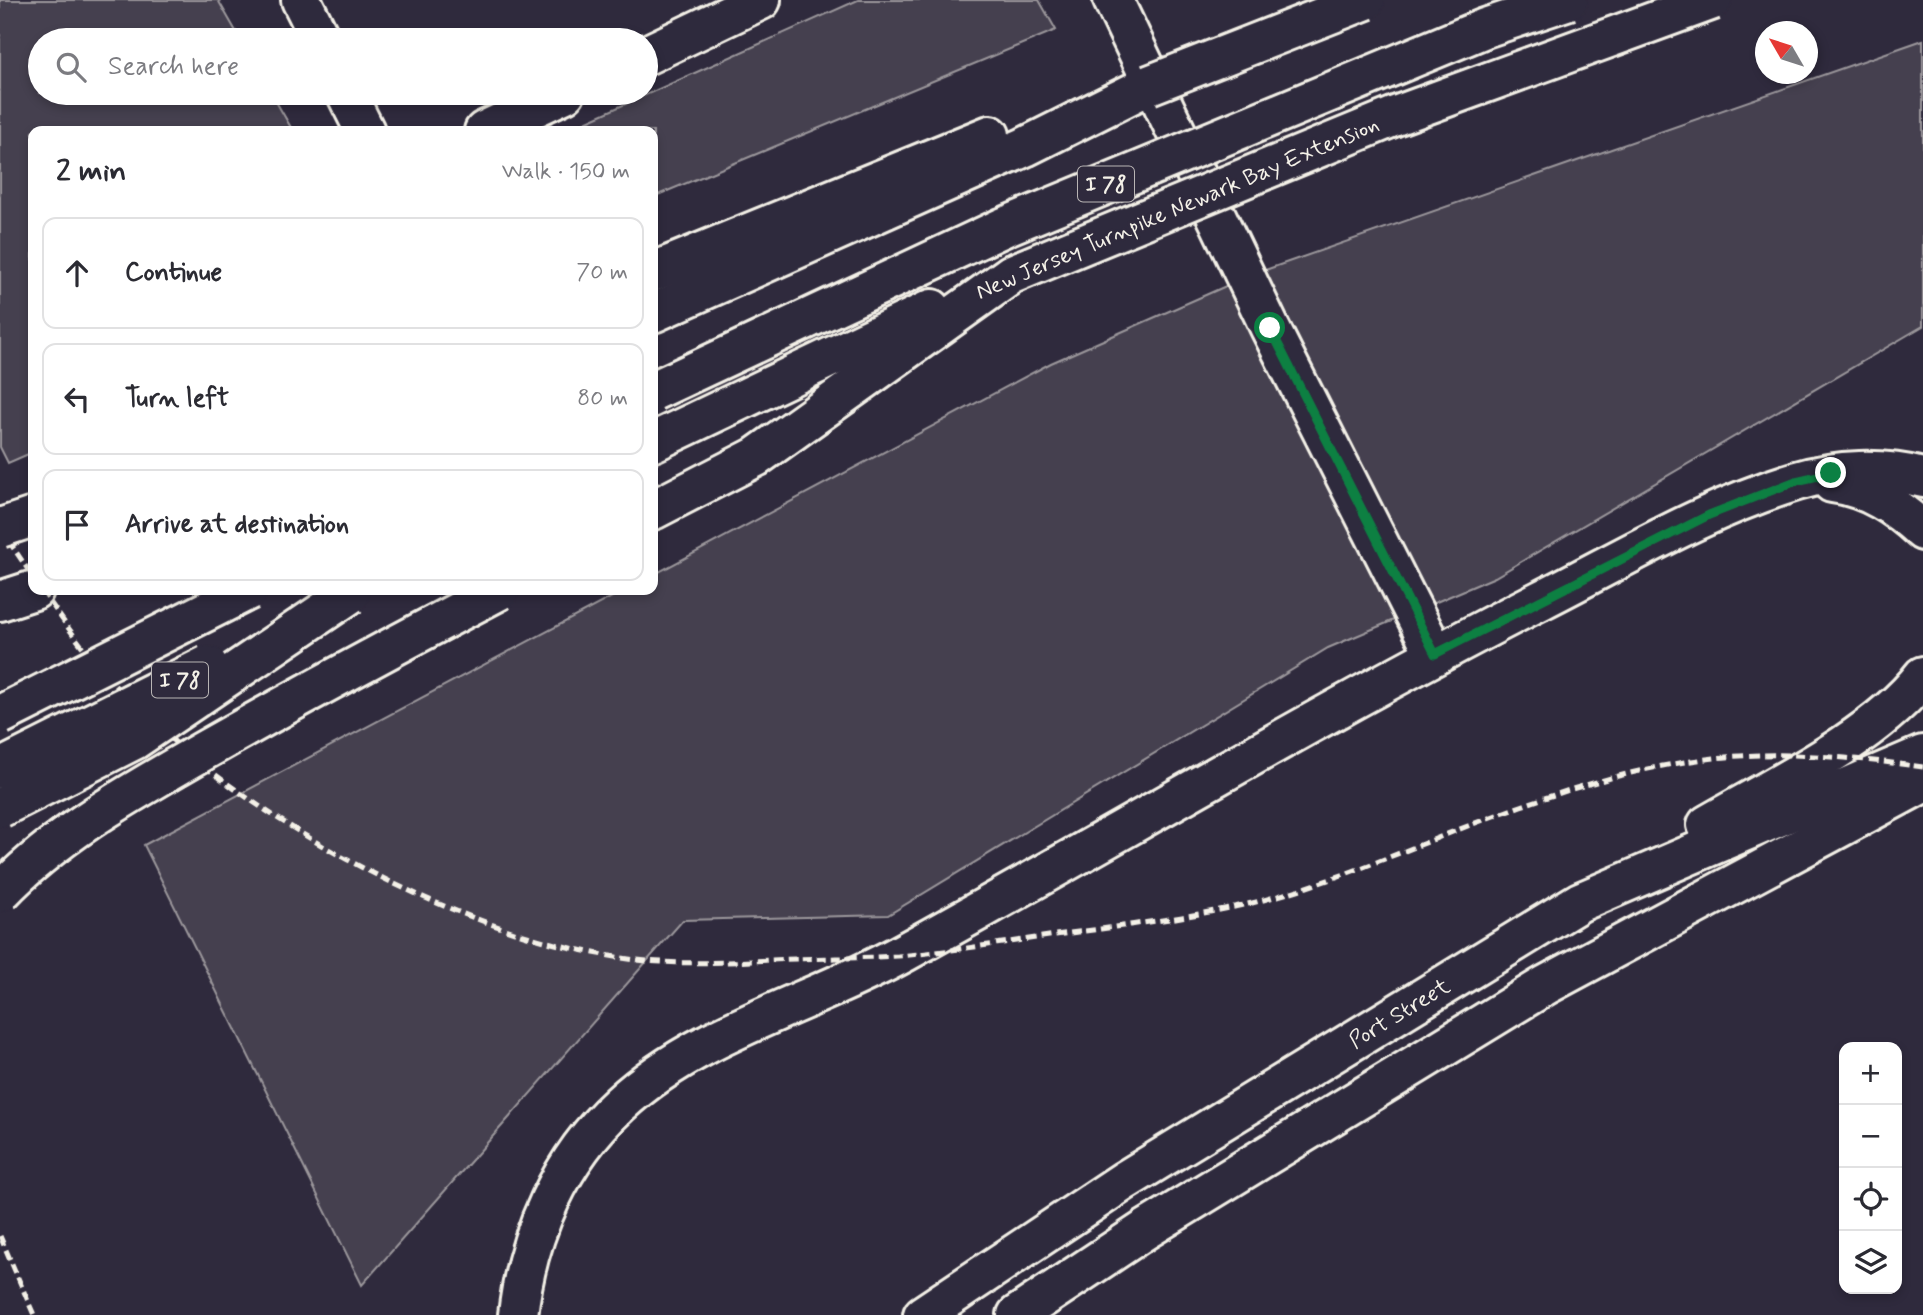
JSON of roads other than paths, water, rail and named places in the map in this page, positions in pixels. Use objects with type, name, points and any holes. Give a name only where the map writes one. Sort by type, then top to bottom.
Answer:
[{"type":"main road","points":[[301,0],[315,28]]},
{"type":"main road","points":[[658,48],[761,0]]},
{"type":"main road","points":[[1113,0],[1270,328],[1435,654]]},
{"type":"main road","points":[[658,270],[1015,125],[1149,85],[1366,0]]},
{"type":"main road","name":"New Jersey Turnpike Newark Bay Extension","points":[[658,388],[1004,227],[1485,28],[1569,0]]},
{"type":"main road","name":"New Jersey Turnpike Newark Bay Extension","points":[[658,440],[1012,274],[1398,115],[1713,0]]},
{"type":"main road","points":[[658,311],[1025,147],[1149,85]]},
{"type":"main road","points":[[352,105],[362,126]]},
{"type":"main road","points":[[495,126],[539,105]]},
{"type":"main road","points":[[658,507],[755,457],[1012,274]]},
{"type":"main road","points":[[518,1315],[529,1253],[555,1189],[593,1132],[644,1083],[702,1046],[900,956],[1435,654],[1709,515],[1796,481],[1856,470],[1905,473],[1923,478]]},
{"type":"main road","points":[[1796,481],[1844,485],[1874,495],[1902,512],[1923,531]]},
{"type":"main road","points":[[0,528],[28,519]]},
{"type":"main road","points":[[0,601],[28,592]]},
{"type":"main road","name":"I 78","points":[[0,715],[239,595]]},
{"type":"main road","name":"I 78","points":[[0,769],[348,595]]},
{"type":"main road","points":[[0,808],[134,740],[350,595]]},
{"type":"main road","points":[[0,893],[73,831],[145,786],[279,708],[491,595]]},
{"type":"main road","points":[[1580,902],[1821,758],[1908,696],[1923,676]]},
{"type":"main road","name":"Port Street","points":[[923,1315],[1124,1181],[1580,902],[1916,767]]},
{"type":"main road","name":"Port Street","points":[[1017,1315],[1145,1230],[1546,985],[1916,767]]},
{"type":"railway","points":[[0,528],[28,570]]},
{"type":"railway","points":[[46,595],[80,644],[123,694],[173,740],[229,785],[290,826],[354,863],[420,896],[488,923],[556,944],[644,961],[709,963],[898,956],[1139,924],[1207,912],[1252,903],[1320,883],[1487,818],[1574,789],[1684,762],[1740,756],[1785,755],[1923,767]]},
{"type":"railway","points":[[0,1236],[34,1315]]}]
